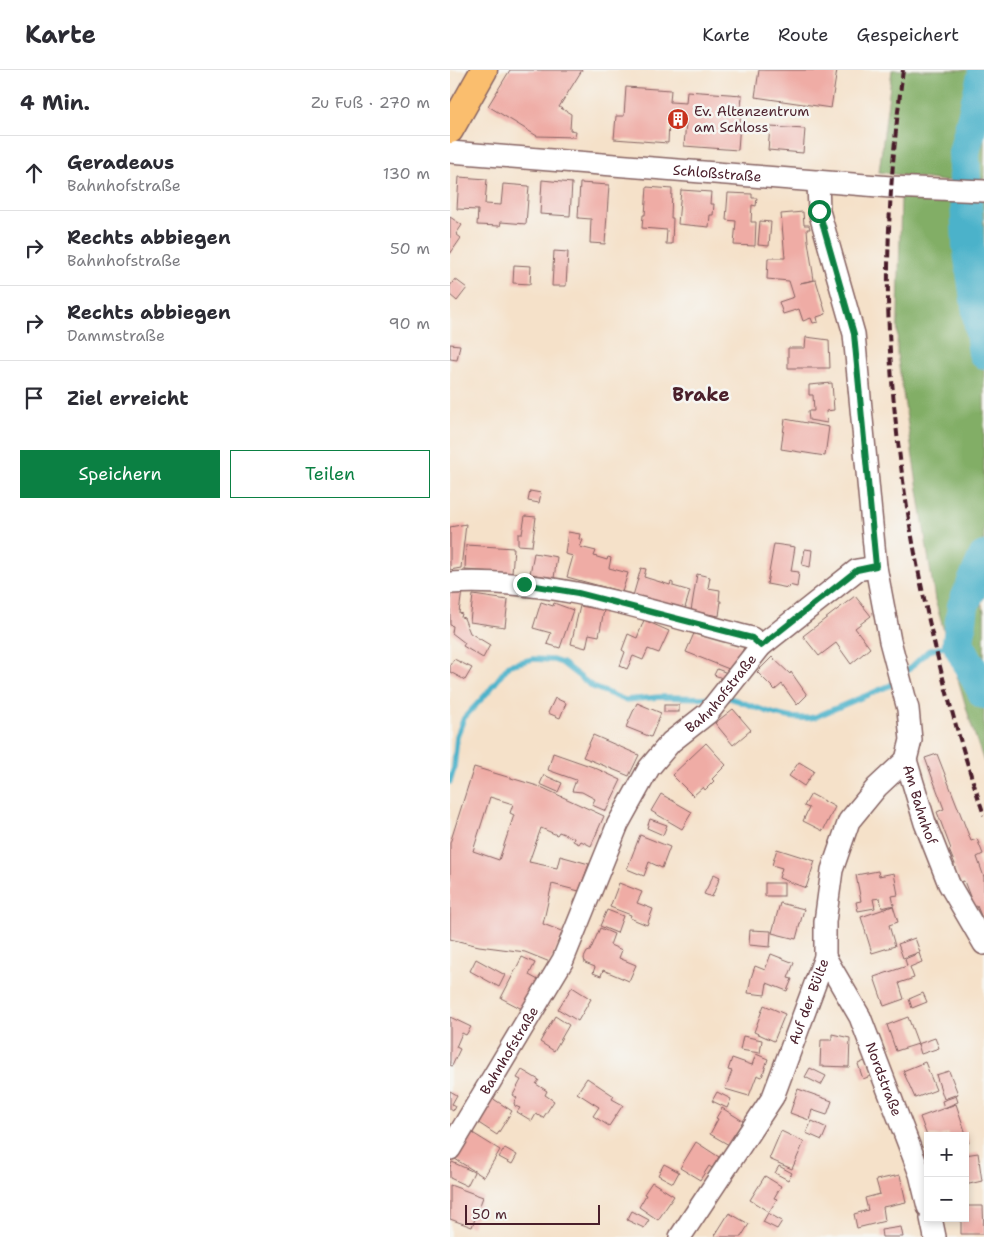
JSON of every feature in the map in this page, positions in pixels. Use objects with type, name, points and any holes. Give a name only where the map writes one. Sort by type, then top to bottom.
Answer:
[{"type":"main road","points":[[450,130],[484,70]]},
{"type":"street","name":"Schloßstraße","points":[[450,152],[818,181],[984,191]]},
{"type":"street","points":[[818,181],[819,211],[854,334],[876,566]]},
{"type":"street","name":"Am Bahnhof","points":[[876,566],[890,641],[908,708],[911,740],[906,760],[925,822],[949,884],[984,944]]},
{"type":"street","name":"Bahnhofstraße","points":[[450,1149],[562,960],[618,824],[649,768],[671,742],[708,713],[761,646],[857,570],[876,566]]},
{"type":"street","points":[[450,583],[524,584],[578,593],[752,638],[761,646]]},
{"type":"street","name":"Auf der Bülte","points":[[680,1237],[773,1097],[825,957],[825,922],[832,870],[849,821],[877,787],[906,760]]},
{"type":"street","name":"Nordstraße","points":[[825,957],[860,1017],[920,1174],[924,1190]]},
{"type":"street","points":[[931,1222],[935,1237]]},
{"type":"green space","points":[[892,70],[984,70],[984,179],[943,181],[879,172]]},
{"type":"green space","points":[[901,197],[984,200],[984,598],[980,599],[984,612],[984,762],[935,600],[897,354]]},
{"type":"building","points":[[510,70],[582,70],[559,107],[571,114],[570,130],[576,131],[575,137],[537,136],[488,106]]},
{"type":"building","points":[[759,70],[837,70],[831,108],[755,97]]},
{"type":"building","name":"Ev. Altenzentrum am Schloss","points":[[626,87],[671,90],[670,102],[686,103],[687,91],[742,95],[738,150],[684,146],[686,122],[669,121],[668,143],[614,139],[616,116],[624,116]]},
{"type":"building","points":[[770,127],[805,129],[803,153],[768,150]]},
{"type":"building","points":[[459,177],[487,179],[485,204],[501,205],[503,184],[529,186],[526,224],[501,222],[500,226],[477,225],[478,210],[457,209]]},
{"type":"building","points":[[542,180],[572,183],[570,216],[540,214]]},
{"type":"building","points":[[580,183],[609,185],[605,244],[590,243],[591,219],[578,218]]},
{"type":"building","points":[[647,187],[672,189],[672,244],[666,244],[667,230],[642,228]]},
{"type":"building","points":[[681,190],[711,192],[710,204],[714,204],[713,215],[710,215],[709,227],[678,224]]},
{"type":"building","points":[[728,193],[752,194],[752,198],[757,198],[756,206],[752,205],[751,222],[756,222],[755,246],[734,245],[736,221],[726,220]]},
{"type":"building","points":[[803,212],[804,225],[809,225],[810,229],[807,229],[814,280],[800,283],[816,280],[826,314],[817,317],[818,322],[813,323],[811,318],[803,321],[799,309],[783,314],[779,302],[794,297],[789,281],[767,279],[768,258],[785,258],[781,214]]},
{"type":"building","points":[[450,217],[462,225],[456,234],[461,238],[450,254]]},
{"type":"building","points":[[760,221],[771,222],[769,246],[758,245]]},
{"type":"building","points":[[554,251],[568,252],[566,286],[552,286]]},
{"type":"building","points":[[514,265],[531,266],[530,284],[513,283]]},
{"type":"building","points":[[455,279],[467,288],[457,301],[450,295],[450,286]]},
{"type":"building","points":[[806,337],[829,340],[830,368],[788,368],[788,348],[805,348]]},
{"type":"building","points":[[450,344],[460,345],[457,360],[450,359]]},
{"type":"building","points":[[832,383],[834,410],[826,411],[827,423],[809,420],[808,411],[814,411],[813,395],[809,395],[809,385]]},
{"type":"building","points":[[785,419],[829,427],[825,456],[781,449]]},
{"type":"building","points":[[530,491],[541,493],[539,503],[528,501]]},
{"type":"building","points":[[525,516],[536,517],[532,546],[518,545],[518,534],[522,534]]},
{"type":"building","points":[[466,524],[461,568],[450,570],[450,527]]},
{"type":"building","points":[[568,532],[580,534],[579,539],[583,540],[580,547],[596,551],[594,556],[607,560],[608,557],[611,558],[609,568],[628,573],[622,592],[567,577],[573,556],[565,554]]},
{"type":"building","points":[[774,544],[795,547],[791,571],[799,572],[797,587],[789,585],[788,588],[767,584]]},
{"type":"building","points":[[466,545],[514,548],[512,573],[465,570]]},
{"type":"building","points":[[805,549],[812,550],[810,567],[802,565]]},
{"type":"building","points":[[534,553],[557,557],[554,578],[530,574]]},
{"type":"building","points":[[641,568],[646,569],[644,577],[670,585],[671,582],[673,586],[690,591],[684,611],[633,596]]},
{"type":"building","points":[[697,574],[710,577],[708,588],[720,590],[719,616],[691,611]]},
{"type":"building","points":[[450,589],[462,590],[459,613],[462,614],[461,617],[464,618],[470,633],[490,645],[483,658],[463,646],[465,643],[452,633],[453,626],[450,625]]},
{"type":"building","points":[[473,595],[508,600],[505,627],[470,622]]},
{"type":"building","points":[[855,596],[871,616],[855,628],[870,648],[851,664],[836,643],[819,656],[803,636]]},
{"type":"building","points":[[541,602],[553,606],[554,603],[573,610],[560,648],[547,644],[551,633],[533,628]]},
{"type":"building","points":[[580,606],[604,610],[599,636],[589,634],[586,648],[571,644]]},
{"type":"building","points":[[644,620],[669,631],[659,653],[648,649],[643,660],[633,656],[627,669],[620,666],[625,652],[622,650],[628,634],[637,638]]},
{"type":"building","points":[[695,631],[744,647],[734,671],[686,652]]},
{"type":"building","points":[[772,657],[790,674],[791,672],[807,695],[797,705],[782,684],[775,690],[757,672]]},
{"type":"building","points":[[454,659],[472,668],[465,680],[450,672],[450,665]]},
{"type":"building","points":[[717,669],[730,674],[725,679],[714,675]]},
{"type":"building","points":[[555,698],[566,703],[560,718],[548,713]]},
{"type":"building","points":[[637,703],[661,713],[651,737],[626,727]]},
{"type":"building","points":[[664,705],[679,705],[679,712],[664,712]]},
{"type":"building","points":[[733,709],[751,730],[733,745],[715,723]]},
{"type":"building","points":[[593,735],[639,755],[629,776],[583,757]]},
{"type":"building","points":[[706,743],[726,765],[712,779],[714,781],[705,790],[703,787],[693,796],[672,775]]},
{"type":"building","points":[[553,753],[593,767],[621,780],[606,811],[592,805],[595,799],[582,792],[572,791],[576,780],[548,770]]},
{"type":"building","points":[[937,754],[971,841],[977,839],[983,854],[977,857],[984,877],[984,918],[982,918],[977,906],[974,907],[964,881],[960,882],[949,850],[951,849],[937,812],[944,809],[925,758]]},
{"type":"building","points":[[799,762],[814,771],[804,786],[789,776]]},
{"type":"building","points":[[474,767],[541,787],[604,816],[591,846],[581,841],[579,844],[573,841],[574,838],[559,832],[557,835],[541,828],[529,862],[557,868],[560,856],[589,864],[579,891],[552,884],[543,924],[564,932],[550,962],[525,952],[479,946],[450,939],[450,843]],"holes":[[[490,797],[513,804],[510,813],[514,815],[499,860],[473,851]]]},
{"type":"building","points":[[544,775],[562,783],[558,792],[540,784]]},
{"type":"building","points":[[661,794],[692,812],[682,829],[651,811]]},
{"type":"building","points":[[811,794],[835,807],[823,831],[803,821],[809,808],[804,806]]},
{"type":"building","points":[[650,819],[667,825],[663,835],[647,828]]},
{"type":"building","points":[[640,835],[670,847],[662,868],[649,862],[644,876],[627,869]]},
{"type":"building","points":[[777,849],[815,861],[806,888],[779,878],[782,868],[772,865]]},
{"type":"building","points":[[878,871],[879,876],[894,873],[898,895],[892,896],[894,905],[882,908],[880,898],[873,899],[875,908],[858,911],[856,902],[861,901],[856,875]]},
{"type":"building","points":[[714,874],[720,877],[712,897],[704,894]]},
{"type":"building","points":[[619,883],[642,892],[637,903],[653,909],[647,925],[630,918],[631,915],[610,907]]},
{"type":"building","points":[[765,883],[784,883],[784,896],[765,896]]},
{"type":"building","points":[[780,903],[804,909],[796,939],[772,933]]},
{"type":"building","points":[[893,906],[898,922],[889,925],[895,946],[872,953],[861,917]]},
{"type":"building","points":[[607,910],[623,916],[617,933],[600,926]]},
{"type":"building","points":[[600,928],[614,934],[610,945],[622,950],[619,958],[636,965],[629,981],[603,970],[601,976],[593,973],[595,967],[585,963],[584,958],[587,952],[590,951]]},
{"type":"building","points":[[750,930],[771,931],[770,947],[749,945]]},
{"type":"building","points":[[915,938],[920,952],[903,958],[898,944]]},
{"type":"building","points":[[919,953],[922,962],[910,967],[914,978],[899,983],[904,999],[884,1006],[874,977],[907,966],[905,959]]},
{"type":"building","points":[[771,954],[794,963],[788,978],[792,979],[787,991],[767,983],[765,995],[748,993],[755,966],[765,970]]},
{"type":"building","points":[[522,957],[535,963],[529,975],[540,981],[522,1009],[501,998]]},
{"type":"building","points":[[476,959],[505,975],[499,987],[470,971]]},
{"type":"building","points":[[572,987],[591,999],[578,1021],[558,1009]]},
{"type":"building","points":[[923,993],[927,1002],[912,1008],[909,999]]},
{"type":"building","points":[[764,1005],[785,1014],[774,1041],[754,1032]]},
{"type":"building","points":[[555,1016],[569,1025],[554,1051],[540,1042]]},
{"type":"building","points":[[450,1017],[471,1027],[466,1035],[462,1033],[456,1047],[460,1049],[452,1066],[450,1065]]},
{"type":"building","points":[[908,1017],[918,1044],[896,1051],[887,1025]]},
{"type":"building","points":[[832,1034],[850,1038],[849,1067],[820,1066],[821,1040],[832,1040]]},
{"type":"building","points":[[743,1036],[762,1040],[760,1053],[740,1050]]},
{"type":"building","points":[[935,1038],[939,1048],[921,1054],[918,1044]]},
{"type":"building","points":[[756,1054],[768,1059],[762,1077],[757,1075],[749,1096],[725,1089],[732,1071],[728,1070],[732,1058],[752,1065]]},
{"type":"building","points":[[867,1060],[873,1075],[863,1079],[858,1064]]},
{"type":"building","points":[[925,1062],[936,1090],[915,1098],[903,1071]]},
{"type":"building","points":[[810,1068],[826,1076],[821,1085],[805,1077]]},
{"type":"building","points":[[522,1070],[539,1080],[536,1084],[547,1091],[545,1095],[554,1101],[543,1118],[536,1114],[532,1121],[517,1112],[520,1108],[515,1106],[514,1103],[517,1098],[513,1095],[521,1080],[517,1078]]},
{"type":"building","points":[[949,1071],[958,1094],[944,1099],[936,1075]]},
{"type":"building","points":[[587,1078],[614,1096],[612,1099],[623,1105],[609,1126],[593,1116],[599,1107],[577,1093]]},
{"type":"building","points":[[798,1089],[832,1101],[827,1115],[812,1110],[809,1120],[790,1113]]},
{"type":"building","points":[[450,1091],[457,1095],[452,1104],[455,1106],[453,1111],[450,1109]]},
{"type":"building","points":[[717,1092],[731,1099],[727,1108],[712,1101]]},
{"type":"building","points":[[956,1096],[958,1102],[944,1108],[942,1101]]},
{"type":"building","points":[[492,1098],[512,1111],[497,1135],[477,1122]]},
{"type":"building","points":[[956,1104],[965,1132],[926,1132],[920,1117]]},
{"type":"building","points":[[722,1108],[743,1121],[729,1145],[710,1134]]},
{"type":"building","points":[[812,1121],[827,1128],[822,1140],[806,1133]]},
{"type":"building","points":[[781,1131],[804,1142],[792,1169],[769,1159]]},
{"type":"building","points":[[471,1132],[500,1150],[484,1177],[455,1159]]},
{"type":"building","points":[[696,1142],[719,1157],[712,1168],[709,1166],[700,1180],[680,1168]]},
{"type":"building","points":[[505,1148],[517,1155],[512,1164],[499,1157]]},
{"type":"building","points":[[978,1153],[982,1181],[969,1184],[969,1177],[969,1154]]},
{"type":"building","points":[[452,1162],[474,1172],[467,1186],[450,1178]]},
{"type":"building","points":[[664,1164],[679,1172],[673,1183],[658,1175]]},
{"type":"building","points":[[779,1166],[792,1173],[788,1180],[775,1173]]},
{"type":"building","points":[[900,1175],[906,1202],[883,1207],[885,1221],[857,1228],[854,1214],[868,1210],[865,1198],[880,1194],[876,1180]]},
{"type":"building","points":[[765,1176],[781,1186],[774,1198],[777,1199],[769,1212],[750,1200]]},
{"type":"building","points":[[652,1182],[674,1196],[658,1220],[639,1207],[646,1195],[644,1194]]},
{"type":"building","points":[[450,1185],[483,1197],[472,1227],[450,1219]]},
{"type":"building","points":[[969,1206],[983,1206],[984,1234],[961,1234],[961,1222],[969,1222]]},
{"type":"building","points":[[632,1211],[649,1220],[644,1228],[627,1220]]},
{"type":"building","points":[[729,1213],[749,1224],[741,1237],[714,1237]]},
{"type":"building","points":[[768,1213],[782,1221],[777,1229],[763,1222]]},
{"type":"building","points":[[901,1227],[903,1237],[882,1237],[881,1230]]},
{"type":"waterway","points":[[984,72],[964,153],[968,245],[984,353]]},
{"type":"waterway","points":[[984,557],[963,606],[958,643],[984,693]]},
{"type":"waterway","points":[[904,674],[928,651],[958,643]]},
{"type":"waterway","points":[[450,782],[454,768],[457,736],[464,718],[489,691],[509,665],[533,659],[553,660],[562,663],[593,687],[625,700],[660,697],[714,698]]},
{"type":"waterway","points":[[726,698],[783,716],[794,718],[815,717],[891,685],[895,681]]},
{"type":"railway","points":[[903,70],[891,185],[888,272],[891,367],[897,432],[905,497],[930,626],[946,689],[984,815]]},
{"type":"place","name":"Ev. Altenzentrum am Schloss","points":[[678,119]]},
{"type":"district","name":"Brake","points":[[701,394]]},
{"type":"route","points":[[524,584],[578,593],[638,608],[752,638],[761,646],[857,570],[876,566],[854,334],[819,211]]}]
